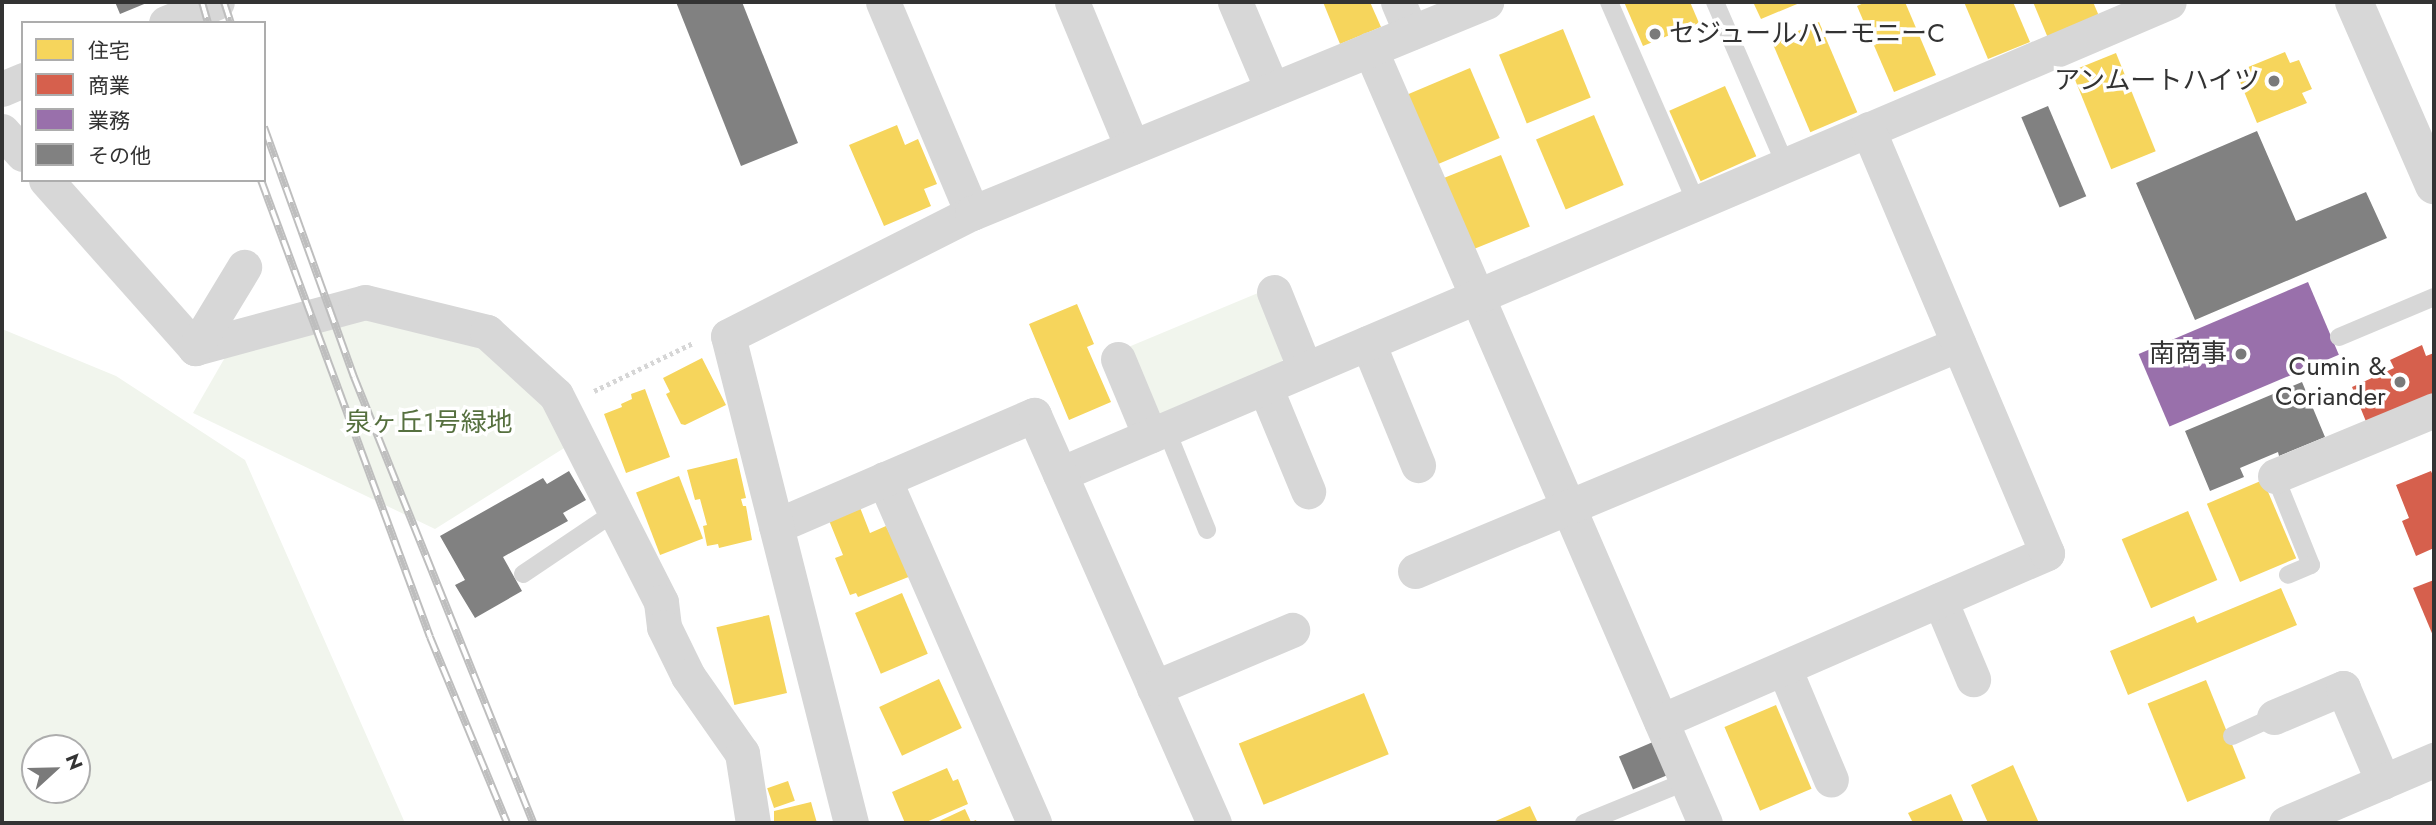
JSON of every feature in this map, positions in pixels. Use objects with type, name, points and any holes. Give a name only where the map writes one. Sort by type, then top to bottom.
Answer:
[{"type":"street","points":[[171,21],[217,2]]},
{"type":"street","points":[[883,2],[972,213]]},
{"type":"street","points":[[1072,2],[1132,147]]},
{"type":"street","points":[[1235,2],[1272,89]]},
{"type":"street","points":[[851,823],[728,336],[972,213],[1370,49],[1404,17],[1486,2]]},
{"type":"street","points":[[1060,474],[2169,2]]},
{"type":"street","points":[[2354,2],[2434,186]]},
{"type":"street","points":[[1370,49],[1705,823]]},
{"type":"street","points":[[2,89],[21,81]]},
{"type":"street","points":[[1661,721],[2047,553],[1868,129]]},
{"type":"street","points":[[2,131],[21,152]]},
{"type":"street","points":[[48,182],[195,348]]},
{"type":"street","points":[[195,348],[244,267]]},
{"type":"street","points":[[1274,292],[1305,369]]},
{"type":"street","points":[[195,348],[365,302],[487,332],[556,395],[661,602],[664,628],[688,676],[742,753],[753,823]]},
{"type":"street","points":[[1368,343],[1418,466]]},
{"type":"street","points":[[1415,571],[1959,344]]},
{"type":"street","points":[[1118,359],[1158,433]]},
{"type":"street","points":[[1265,387],[1308,491]]},
{"type":"street","points":[[2275,476],[2434,410]]},
{"type":"street","points":[[776,526],[1034,415],[1214,823]]},
{"type":"street","points":[[884,479],[1034,823]]},
{"type":"street","points":[[1940,600],[1973,679]]},
{"type":"street","points":[[1154,688],[1292,630]]},
{"type":"street","points":[[1784,668],[1831,780]]},
{"type":"street","points":[[2274,717],[2343,688],[2383,782]]},
{"type":"street","points":[[2286,823],[2434,760]]},
{"type":"lane","points":[[1609,2],[1696,202]]},
{"type":"lane","points":[[1715,2],[1785,164]]},
{"type":"lane","points":[[2339,337],[2434,297]]},
{"type":"lane","points":[[1158,433],[1207,530]]},
{"type":"lane","points":[[2275,476],[2311,565],[2288,575]]},
{"type":"lane","points":[[523,574],[615,512]]},
{"type":"lane","points":[[2232,736],[2274,717]]},
{"type":"lane","points":[[1584,823],[1687,781]]},
{"type":"path","points":[[562,407],[702,338]]},
{"type":"green space","points":[[1258,293],[1284,357],[1279,368],[1163,416],[1153,413],[1126,348]]},
{"type":"green space","name":"泉ヶ丘1号緑地","points":[[376,314],[482,340],[548,399],[569,445],[435,529],[193,413],[227,354]]},
{"type":"green space","points":[[2,329],[116,376],[245,460],[405,823],[2,823]]},
{"type":"building: 住宅","points":[[1323,2],[1370,2],[1381,27],[1340,44]]},
{"type":"building: 住宅","name":"セジュールハーモニーC","points":[[1624,2],[1690,2],[1699,23],[1643,46]]},
{"type":"building: 住宅","points":[[1753,2],[1802,2],[1761,19]]},
{"type":"building: 住宅","points":[[1866,2],[1905,2],[1936,75],[1894,92],[1857,6]]},
{"type":"building: 住宅","points":[[1964,2],[2013,2],[2030,42],[1988,59]]},
{"type":"building: 住宅","points":[[2033,2],[2093,2],[2099,16],[2048,38]]},
{"type":"building: 住宅","points":[[1819,22],[1857,112],[1810,132],[1772,42]]},
{"type":"building: 住宅","points":[[1563,29],[1591,98],[1527,123],[1499,55]]},
{"type":"building: 住宅","name":"アンムートハイツ","points":[[2285,52],[2290,63],[2299,60],[2312,89],[2302,93],[2307,103],[2257,123],[2236,72]]},
{"type":"building: 住宅","points":[[2116,53],[2156,151],[2111,169],[2071,71]]},
{"type":"building: 住宅","points":[[1470,68],[1500,138],[1437,165],[1407,95]]},
{"type":"building: 住宅","points":[[1725,86],[1756,156],[1701,181],[1669,111]]},
{"type":"building: 住宅","points":[[1594,115],[1624,185],[1566,210],[1536,140]]},
{"type":"building: 住宅","points":[[897,125],[905,145],[918,139],[937,184],[924,189],[931,206],[884,226],[849,145]]},
{"type":"building: 住宅","points":[[1501,155],[1530,226],[1471,250],[1443,179]]},
{"type":"building: 住宅","points":[[1077,304],[1094,344],[1087,347],[1111,402],[1069,420],[1029,324]]},
{"type":"building: 住宅","points":[[702,358],[726,405],[685,425],[681,424],[666,394],[670,392],[663,378]]},
{"type":"building: 住宅","points":[[645,389],[670,457],[626,473],[604,414],[622,407],[621,404],[632,399],[631,394]]},
{"type":"building: 住宅","points":[[737,458],[746,498],[741,499],[743,506],[746,506],[752,540],[719,548],[718,544],[707,546],[703,526],[707,525],[700,499],[695,500],[687,470]]},
{"type":"building: 住宅","points":[[679,476],[703,539],[660,555],[636,492]]},
{"type":"building: 住宅","points":[[2263,480],[2296,558],[2240,582],[2207,504]]},
{"type":"building: 住宅","points":[[859,505],[870,533],[886,526],[911,576],[858,597],[856,593],[850,595],[835,558],[843,555],[828,518]]},
{"type":"building: 住宅","points":[[2188,511],[2217,580],[2151,608],[2122,539]]},
{"type":"building: 住宅","points":[[2281,588],[2297,625],[2128,695],[2110,651],[2194,616],[2197,623]]},
{"type":"building: 住宅","points":[[902,593],[928,654],[881,674],[855,613]]},
{"type":"building: 住宅","points":[[769,615],[787,693],[734,705],[716,627]]},
{"type":"building: 住宅","points":[[939,679],[962,728],[902,756],[879,707]]},
{"type":"building: 住宅","points":[[2206,680],[2246,778],[2187,802],[2148,704]]},
{"type":"building: 住宅","points":[[1364,693],[1389,754],[1264,805],[1239,744]]},
{"type":"building: 住宅","points":[[1776,705],[1812,789],[1760,811],[1724,727]]},
{"type":"building: 住宅","points":[[2013,765],[2039,823],[1988,823],[1971,785]]},
{"type":"building: 住宅","points":[[947,768],[953,781],[958,779],[968,804],[924,823],[905,823],[892,792]]},
{"type":"building: 住宅","points":[[788,781],[795,801],[774,808],[767,788]]},
{"type":"building: 住宅","points":[[1951,794],[1964,823],[1913,823],[1908,813]]},
{"type":"building: 住宅","points":[[811,802],[817,823],[774,823],[774,811]]},
{"type":"building: 住宅","points":[[1530,806],[1538,823],[1491,823]]},
{"type":"building: 住宅","points":[[965,809],[971,822],[976,820],[977,823],[935,823]]},
{"type":"building: 商業","points":[[2422,345],[2426,356],[2434,353],[2434,395],[2367,424],[2352,387],[2394,368],[2390,360]]},
{"type":"building: 商業","points":[[2431,471],[2434,478],[2434,548],[2416,556],[2402,521],[2409,518],[2396,485]]},
{"type":"building: 商業","points":[[2434,580],[2434,638],[2413,588]]},
{"type":"building: 業務","points":[[2308,282],[2339,355],[2169,427],[2139,354]]},
{"type":"building: その他","points":[[115,2],[149,2],[120,14]]},
{"type":"building: その他","points":[[676,2],[742,2],[798,143],[741,166]]},
{"type":"building: その他","points":[[2048,106],[2086,196],[2060,208],[2021,117]]},
{"type":"building: その他","points":[[2257,131],[2296,221],[2366,192],[2387,238],[2195,320],[2136,183]]},
{"type":"building: その他","points":[[2302,382],[2325,437],[2240,468],[2244,477],[2210,491],[2185,431]]},
{"type":"building: その他","points":[[569,471],[586,500],[563,513],[568,521],[503,557],[522,591],[475,618],[455,585],[465,580],[440,536],[543,478],[547,484]]},
{"type":"building: その他","points":[[1653,742],[1667,775],[1633,790],[1619,756]]},
{"type":"railway","points":[[202,2],[207,21]]},
{"type":"railway","points":[[224,2],[230,21]]},
{"type":"railway","points":[[266,133],[354,377],[533,823]]},
{"type":"railway","points":[[262,182],[430,637],[507,823]]},
{"type":"place","name":"セジュールハーモニーC","points":[[1655,34]]},
{"type":"place","name":"アンムートハイツ","points":[[2274,81]]},
{"type":"place","name":"南商事","points":[[2241,354]]},
{"type":"place","name":"Cumin & Coriander","points":[[2400,382]]}]
